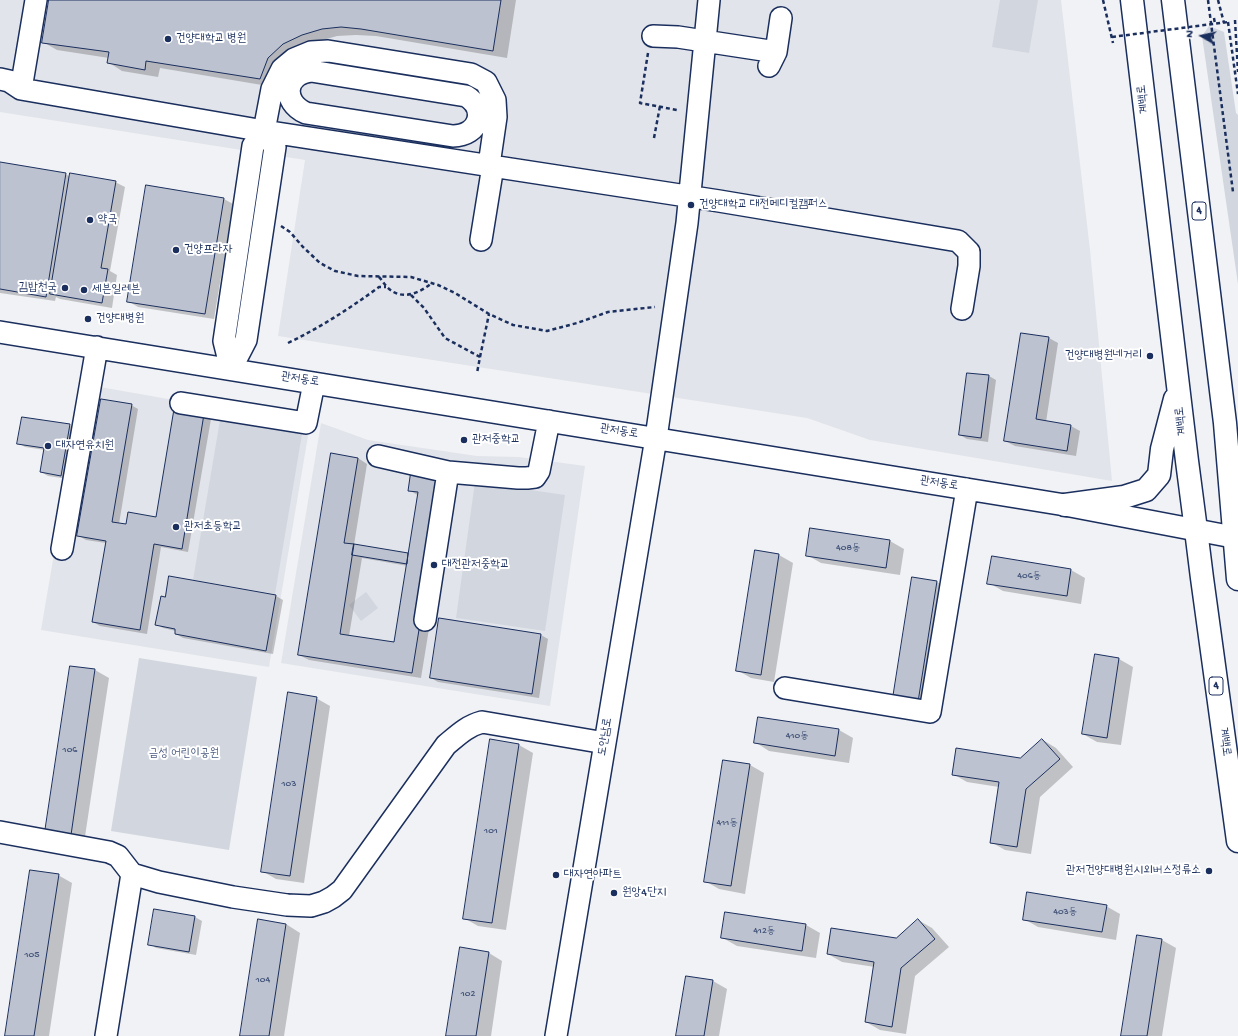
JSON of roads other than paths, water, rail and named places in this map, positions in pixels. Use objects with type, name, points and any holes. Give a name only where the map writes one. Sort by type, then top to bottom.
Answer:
[{"type":"main road","name":"계백로","points":[[1132,0],[1202,578],[1238,841]]},
{"type":"main road","name":"4","points":[[1173,0],[1225,423],[1236,538],[1238,579]]},
{"type":"main road","points":[[1065,505],[1124,497],[1146,490],[1159,476],[1162,449],[1178,386]]},
{"type":"main road","points":[[1225,423],[1238,445]]},
{"type":"street","points":[[21,89],[36,0]]},
{"type":"street","name":"도안남로","points":[[556,1036],[656,438],[687,223],[709,0]]},
{"type":"street","points":[[651,42],[678,37],[704,41],[773,59],[781,18]]},
{"type":"street","points":[[291,77],[282,69],[294,59],[311,52],[328,51],[471,74],[486,82],[495,100],[496,117],[481,240]]},
{"type":"street","points":[[231,369],[224,341],[253,146],[264,130],[272,89],[291,77],[311,71],[466,96],[476,105],[478,118],[472,130],[467,134],[453,136],[306,113],[299,110],[290,99],[289,92],[291,77]]},
{"type":"street","points":[[0,79],[9,81],[21,89],[264,130],[689,196],[958,241],[969,252],[970,266],[962,309]]},
{"type":"street","name":"관저동로","points":[[0,332],[1065,505],[1236,538]]},
{"type":"street","points":[[62,549],[97,347]]},
{"type":"street","points":[[181,403],[306,423],[314,382]]},
{"type":"street","points":[[378,456],[448,472],[518,478],[535,477],[539,471],[549,421]]},
{"type":"street","points":[[425,620],[448,472]]},
{"type":"street","points":[[785,688],[930,712],[967,489]]},
{"type":"street","points":[[0,832],[109,852],[118,856],[132,874],[159,882],[233,897],[287,905],[311,906],[324,902],[342,890],[446,745],[473,725],[482,722],[605,743]]},
{"type":"street","points":[[106,1036],[132,874]]},
{"type":"place","name":"건양대학교 병원","points":[[168,39]]},
{"type":"place","name":"건양대학교 대전메디컬캠퍼스","points":[[691,205]]},
{"type":"place","name":"약국","points":[[90,220]]},
{"type":"place","name":"건양프라자","points":[[176,250]]},
{"type":"place","name":"김밥천국","points":[[65,288]]},
{"type":"place","name":"세븐일레븐","points":[[84,290]]},
{"type":"place","name":"건양대병원","points":[[88,319]]},
{"type":"place","name":"건양대병원네거리","points":[[1150,356]]},
{"type":"place","name":"관저중학교","points":[[464,440]]},
{"type":"place","name":"대자연유치원","points":[[48,446]]},
{"type":"place","name":"관저초등학교","points":[[176,527]]},
{"type":"place","name":"대전관저중학교","points":[[434,565]]},
{"type":"place","name":"관저건양대병원시외버스정류소","points":[[1209,871]]},
{"type":"place","name":"대자연아파트","points":[[556,875]]},
{"type":"place","name":"원앙4단지","points":[[614,893]]},
{"type":"park label","name":"금성 어린이공원","points":[[184,754]]}]
